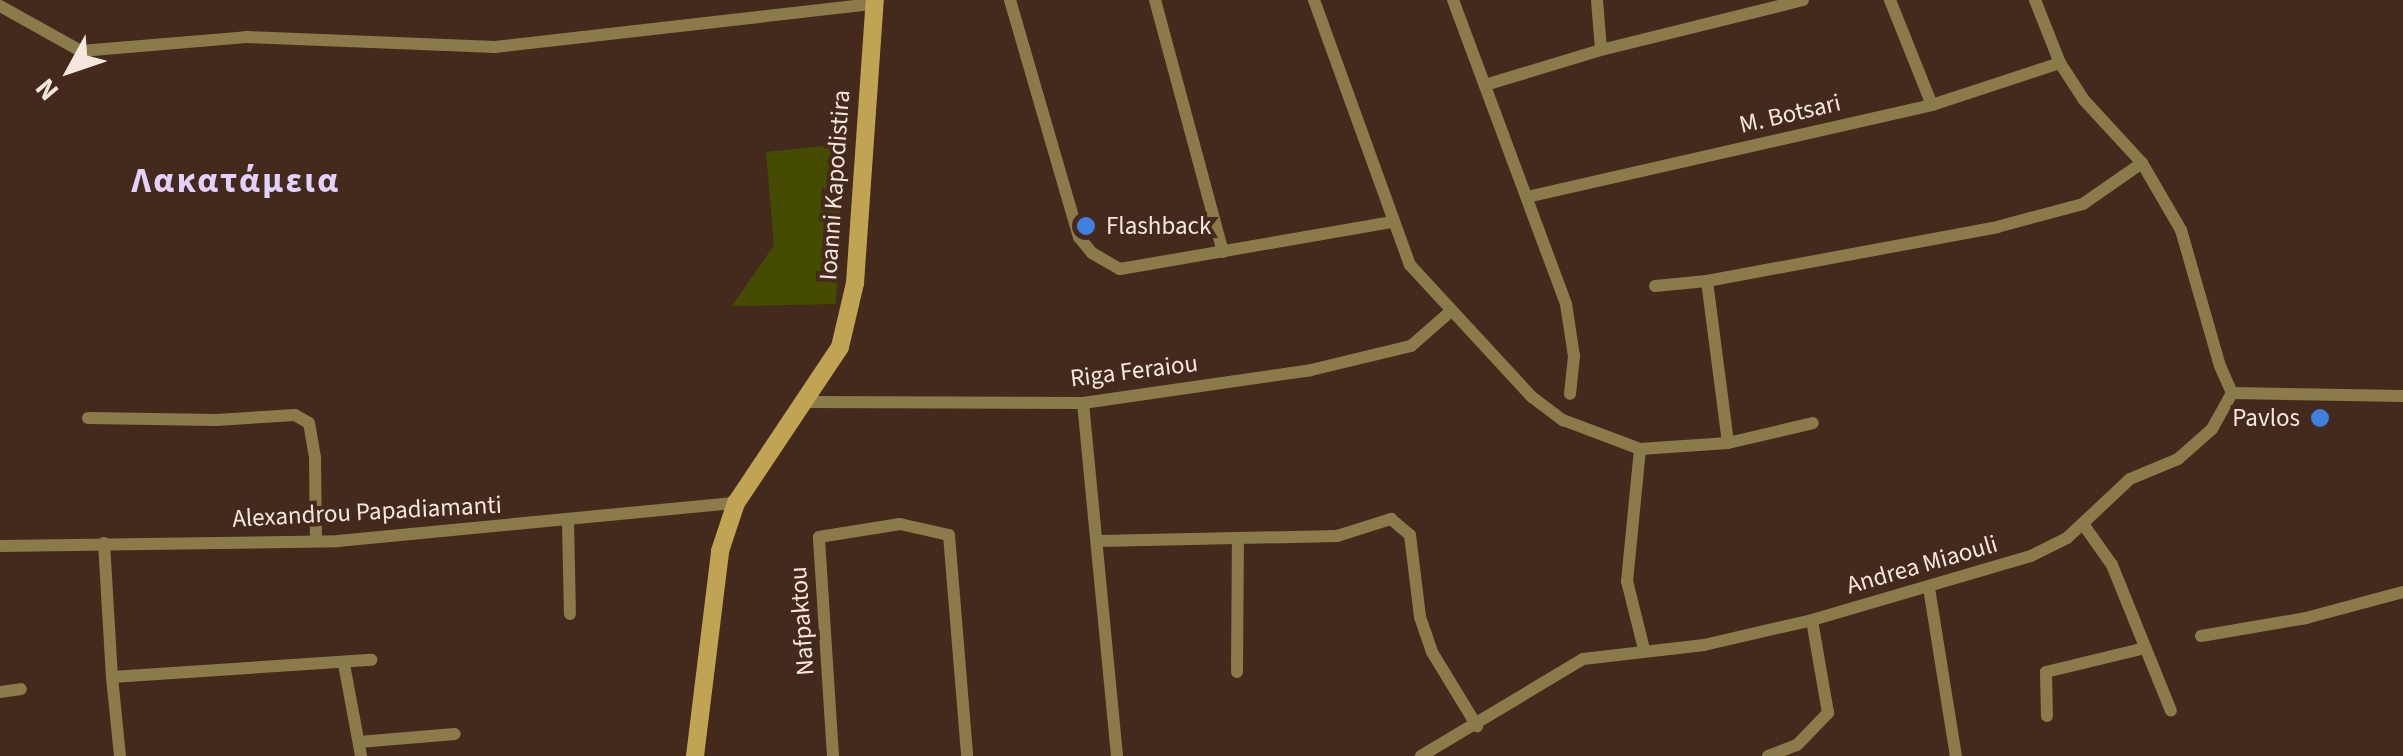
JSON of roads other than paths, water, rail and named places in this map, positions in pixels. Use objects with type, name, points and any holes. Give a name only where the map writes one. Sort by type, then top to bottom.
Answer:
[{"type":"street","points":[[1010,0],[1080,237],[1092,254],[1120,269],[1391,222]]},
{"type":"street","points":[[1155,0],[1224,252]]},
{"type":"street","points":[[1314,0],[1391,222],[1410,265],[1532,397],[1563,420],[1640,448],[1728,442],[1813,424]]},
{"type":"street","points":[[1453,0],[1566,304],[1574,356],[1570,394]]},
{"type":"street","points":[[1596,0],[1600,50]]},
{"type":"street","points":[[1485,85],[1768,4],[1802,0]]},
{"type":"street","points":[[1890,0],[1932,105]]},
{"type":"street","points":[[2034,0],[2060,63],[2084,100],[2142,163],[2182,230],[2220,366],[2232,393],[2403,396]]},
{"type":"street","points":[[0,6],[81,51],[246,37],[495,47],[875,2]]},
{"type":"street","name":"Ioanni Kapodistira","points":[[695,756],[720,552],[736,504],[771,445],[807,402],[840,347],[854,283],[875,2]]},
{"type":"street","name":"M. Botsari","points":[[1527,198],[1932,105],[2060,63]]},
{"type":"street","points":[[1655,286],[1707,282],[2032,218],[2084,204],[2142,163]]},
{"type":"street","points":[[1707,282],[1728,442]]},
{"type":"street","name":"Riga Feraiou","points":[[807,402],[1083,403],[1311,370],[1410,346],[1450,312]]},
{"type":"street","name":"Andrea Miaouli","points":[[1422,756],[1584,659],[1704,645],[1812,620],[2031,556],[2083,524],[2130,479],[2178,459],[2212,429],[2232,393]]},
{"type":"street","points":[[1083,403],[1117,756]]},
{"type":"street","points":[[88,418],[216,420],[295,415],[309,423],[316,458],[316,541]]},
{"type":"street","points":[[1640,448],[1628,581],[1644,649]]},
{"type":"street","name":"Alexandrou Papadiamanti","points":[[0,546],[316,541],[568,522],[736,504]]},
{"type":"street","points":[[1098,541],[1337,536],[1392,519],[1410,535],[1420,617],[1432,652],[1477,726]]},
{"type":"street","points":[[568,522],[570,614]]},
{"type":"street","name":"Nafpaktou","points":[[833,756],[819,538],[900,524],[949,535],[967,756]]},
{"type":"street","points":[[2083,524],[2112,565],[2171,711]]},
{"type":"street","points":[[1237,672],[1238,540]]},
{"type":"street","points":[[104,543],[120,756]]},
{"type":"street","points":[[1929,588],[1956,756]]},
{"type":"street","points":[[2201,636],[2306,618],[2403,592]]},
{"type":"street","points":[[1768,756],[1797,745],[1828,712],[1812,620]]},
{"type":"street","points":[[2047,716],[2046,672],[2145,648]]},
{"type":"street","points":[[112,677],[371,660]]},
{"type":"street","points":[[344,664],[360,749],[455,734]]},
{"type":"street","points":[[0,692],[21,689]]},
{"type":"place","name":"Flashback","points":[[1086,226]]},
{"type":"place","name":"Pavlos","points":[[2320,418]]},
{"type":"district","name":"Λακατάμεια","points":[[236,181]]}]
